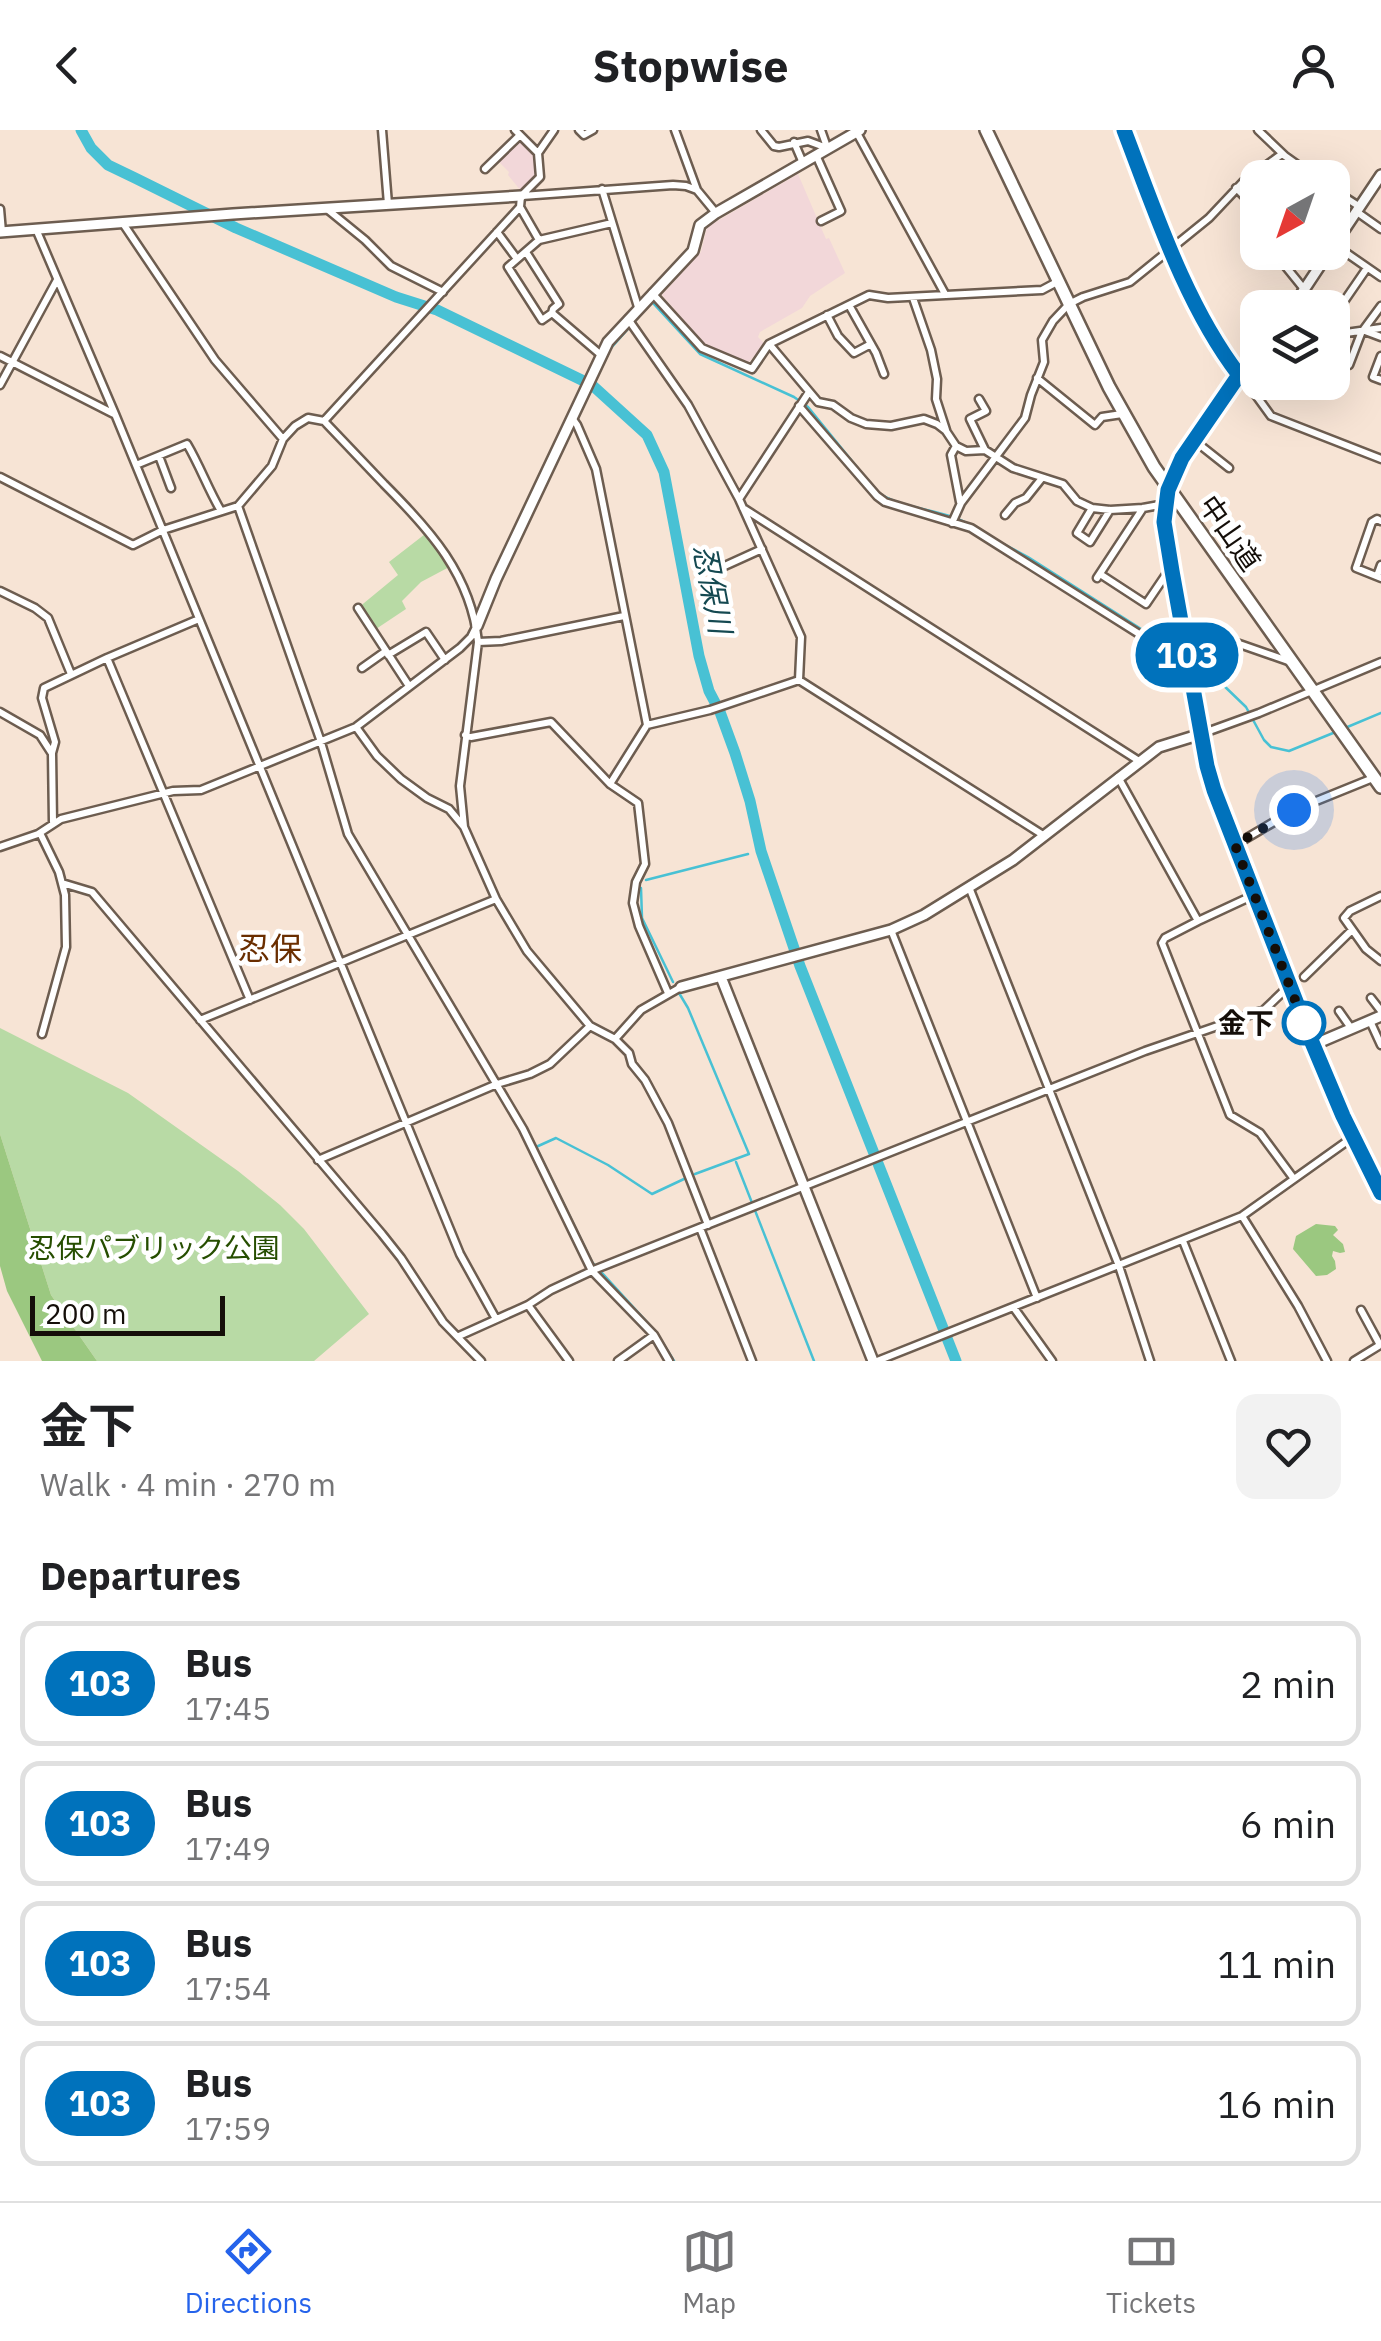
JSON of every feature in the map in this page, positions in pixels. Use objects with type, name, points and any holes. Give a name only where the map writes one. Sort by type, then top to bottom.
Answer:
[{"type":"highway","name":"中山道","points":[[986,130],[1123,414],[1168,490],[1378,782]]},
{"type":"street","points":[[382,130],[388,204]]},
{"type":"street","points":[[324,421],[497,232],[540,177],[538,153],[554,130]]},
{"type":"street","points":[[579,130],[584,135],[593,130]]},
{"type":"street","points":[[675,130],[697,190],[716,213]]},
{"type":"street","points":[[761,130],[774,146],[808,141],[828,148]]},
{"type":"street","points":[[820,130],[828,148]]},
{"type":"street","points":[[1124,130],[1171,249],[1218,344],[1271,416],[1381,459]]},
{"type":"street","points":[[1258,130],[1290,160]]},
{"type":"street","points":[[0,847],[40,833],[53,822],[164,792],[201,790],[356,727],[445,660],[477,626],[601,355],[638,307],[693,251],[700,225],[853,132],[945,294]]},
{"type":"street","points":[[485,169],[517,133],[538,153]]},
{"type":"street","points":[[794,142],[804,162]]},
{"type":"street","points":[[952,524],[961,503],[1025,418],[1044,362],[1042,340],[1053,321],[1069,304],[1130,282],[1218,211],[1236,188],[1282,154]]},
{"type":"street","points":[[816,155],[841,211],[821,222]]},
{"type":"street","points":[[1350,222],[1381,175]]},
{"type":"street","points":[[0,209],[1,232],[388,204],[520,202],[602,189],[673,185],[697,190]]},
{"type":"street","points":[[1236,188],[1240,192]]},
{"type":"street","points":[[602,189],[638,307]]},
{"type":"street","points":[[520,202],[539,240]]},
{"type":"street","points":[[1350,204],[1381,229]]},
{"type":"street","points":[[327,209],[391,266],[443,292]]},
{"type":"street","points":[[122,222],[215,360],[283,439]]},
{"type":"street","points":[[552,314],[542,320],[508,267],[539,240],[612,223]]},
{"type":"street","points":[[36,228],[459,1253],[496,1319]]},
{"type":"street","points":[[497,232],[517,259]]},
{"type":"street","points":[[526,252],[559,304],[552,314]]},
{"type":"street","points":[[1350,258],[1381,277]]},
{"type":"street","points":[[1350,294],[1367,268]]},
{"type":"street","points":[[1289,270],[1304,289],[1317,270]]},
{"type":"street","points":[[0,385],[58,279]]},
{"type":"street","points":[[652,293],[702,348],[752,369],[770,344],[870,295],[888,298],[1042,290],[1058,282]]},
{"type":"street","points":[[912,297],[931,350],[937,379],[936,399],[946,431],[956,446],[966,452],[985,450]]},
{"type":"street","points":[[849,304],[884,374]]},
{"type":"street","points":[[1350,362],[1363,330],[1381,306]]},
{"type":"street","points":[[552,314],[601,355]]},
{"type":"street","points":[[828,315],[838,336],[854,353],[871,344]]},
{"type":"street","points":[[628,319],[688,406],[743,508],[801,638],[799,680]]},
{"type":"street","points":[[1350,332],[1381,328]]},
{"type":"street","points":[[1363,330],[1381,337]]},
{"type":"street","points":[[770,344],[818,402],[834,405],[866,424],[891,426],[924,419],[946,431]]},
{"type":"street","points":[[0,356],[115,414]]},
{"type":"street","points":[[1381,356],[1373,377],[1381,380]]},
{"type":"street","points":[[1239,375],[1176,468],[1165,504],[1164,522],[1187,658],[1210,778],[1313,1045],[1381,1193]]},
{"type":"street","points":[[1037,378],[1095,425],[1102,417],[1123,414]]},
{"type":"street","points":[[739,500],[809,392]]},
{"type":"street","points":[[980,399],[986,412],[970,419],[985,450],[1013,468],[1064,484],[1077,501],[1092,508],[1165,504]]},
{"type":"street","points":[[799,406],[877,496],[902,509],[971,528],[1182,661],[1187,658]]},
{"type":"street","points":[[571,417],[596,469],[647,725],[610,784]]},
{"type":"street","points":[[0,477],[132,545],[162,530],[238,506],[272,466],[283,439],[295,426],[308,418],[324,421],[437,541],[460,577],[477,626],[460,786],[464,827]]},
{"type":"street","points":[[1194,440],[1229,468]]},
{"type":"street","points":[[136,465],[187,444],[222,511]]},
{"type":"street","points":[[956,446],[951,455],[961,503]]},
{"type":"street","points":[[159,456],[171,488]]},
{"type":"street","points":[[1005,515],[1042,478]]},
{"type":"street","points":[[238,506],[348,834],[526,1133],[592,1271],[654,1335],[669,1361]]},
{"type":"street","points":[[743,508],[1139,761]]},
{"type":"street","points":[[1092,508],[1077,533],[1090,542],[1110,510]]},
{"type":"street","points":[[1143,508],[1098,576],[1146,604],[1172,571]]},
{"type":"street","points":[[1381,520],[1372,522],[1356,568],[1379,577],[1381,565]]},
{"type":"street","points":[[718,569],[762,549]]},
{"type":"street","points":[[0,591],[43,612],[71,674]]},
{"type":"street","points":[[358,608],[409,686]]},
{"type":"street","points":[[478,642],[501,641],[624,616]]},
{"type":"street","points":[[53,822],[52,753],[56,742],[42,698],[44,688],[199,619]]},
{"type":"street","points":[[1182,624],[1292,663]]},
{"type":"street","points":[[362,668],[426,632],[445,660]]},
{"type":"street","points":[[107,658],[250,1000]]},
{"type":"street","points":[[615,1038],[641,1010],[681,986],[891,930],[924,916],[1012,860],[1159,747],[1259,713],[1381,662]]},
{"type":"street","points":[[647,725],[710,710],[799,680]]},
{"type":"street","points":[[799,680],[1043,835]]},
{"type":"street","points":[[0,712],[40,735],[52,753]]},
{"type":"street","points":[[465,736],[551,722],[610,784],[638,804],[646,864],[636,882],[633,903],[638,926],[668,992]]},
{"type":"street","points":[[356,727],[377,756],[401,779],[448,808],[464,827],[496,898],[526,950],[590,1026],[615,1038],[629,1053],[668,1123],[752,1361]]},
{"type":"street","points":[[1118,778],[1198,920]]},
{"type":"street","points":[[1235,845],[1294,810],[1378,782]]},
{"type":"street","points":[[40,833],[59,872],[65,895],[66,947],[42,1034]]},
{"type":"street","points":[[62,883],[92,892],[402,1258],[444,1324],[482,1361]]},
{"type":"street","points":[[969,887],[1119,1266],[1150,1361]]},
{"type":"street","points":[[1254,895],[1198,920],[1165,938],[1162,944],[1230,1115],[1260,1133],[1294,1180]]},
{"type":"street","points":[[1381,896],[1344,918],[1366,949],[1381,961]]},
{"type":"street","points":[[200,1020],[496,898]]},
{"type":"street","points":[[891,930],[1037,1298]]},
{"type":"street","points":[[1304,978],[1352,930]]},
{"type":"street","points":[[721,977],[875,1361],[1242,1216],[1353,1137]]},
{"type":"street","points":[[459,1336],[592,1271],[1145,1051],[1264,1010],[1290,986]]},
{"type":"street","points":[[1313,1045],[1381,1014],[1371,998]]},
{"type":"street","points":[[1339,1010],[1351,1028]]},
{"type":"street","points":[[1370,1021],[1381,1045]]},
{"type":"street","points":[[318,1160],[497,1084],[530,1074],[550,1064],[590,1026]]},
{"type":"street","points":[[1242,1216],[1327,1361]]},
{"type":"street","points":[[1182,1240],[1231,1361]]},
{"type":"street","points":[[528,1305],[568,1361]]},
{"type":"street","points":[[1014,1308],[1052,1361]]},
{"type":"street","points":[[1354,1361],[1381,1345],[1361,1310]]},
{"type":"street","points":[[618,1361],[654,1335]]},
{"type":"shaded area","points":[[520,138],[534,151],[537,173],[521,191],[498,161]]},
{"type":"shaded area","points":[[798,174],[845,273],[810,296],[802,308],[760,332],[758,337],[765,344],[747,364],[704,343],[662,295],[701,252],[707,227]]},
{"type":"green space","points":[[429,531],[453,565],[421,582],[402,601],[406,609],[373,631],[358,608],[398,575],[389,562]]},
{"type":"green space","name":"忍保パブリック公園","points":[[0,1028],[128,1093],[238,1171],[304,1229],[369,1314],[314,1361],[97,1361],[51,1295],[0,1134]]},
{"type":"green space","points":[[0,1134],[51,1295],[97,1361],[42,1361],[7,1291],[0,1266]]},
{"type":"green space","points":[[1316,1224],[1335,1226],[1338,1230],[1333,1235],[1345,1252],[1333,1251],[1336,1269],[1327,1275],[1316,1276],[1293,1249],[1296,1236]]},
{"type":"waterway","name":"忍保川","points":[[81,130],[91,148],[108,165],[236,228],[396,297],[437,310],[592,385],[647,435],[664,472],[699,656],[735,753],[761,851],[800,966],[956,1361]]},
{"type":"waterway","points":[[603,363],[611,348],[652,302],[700,354],[808,407],[869,482]]},
{"type":"waterway","points":[[877,492],[972,526]]},
{"type":"waterway","points":[[992,538],[1182,655],[1193,656],[1246,707],[1271,747],[1289,751],[1338,731]]},
{"type":"waterway","points":[[1345,728],[1381,713]]},
{"type":"waterway","points":[[646,880],[748,854]]},
{"type":"waterway","points":[[641,888],[642,918],[673,982]]},
{"type":"waterway","points":[[679,993],[749,1154],[695,1174]]},
{"type":"waterway","points":[[674,1361],[656,1332],[592,1262],[536,1147],[556,1138],[652,1194],[684,1179]]},
{"type":"waterway","points":[[736,1162],[814,1361]]},
{"type":"bus line","name":"103","points":[[1124,130],[1182,274],[1218,344],[1239,375],[1176,468],[1165,504],[1164,522],[1207,766],[1311,1040],[1381,1193]]},
{"type":"place","name":"金下","points":[[1304,1023]]},
{"type":"district","name":"忍保","points":[[270,949]]},
{"type":"route","points":[[1294,810],[1235,845],[1304,1023]]}]
